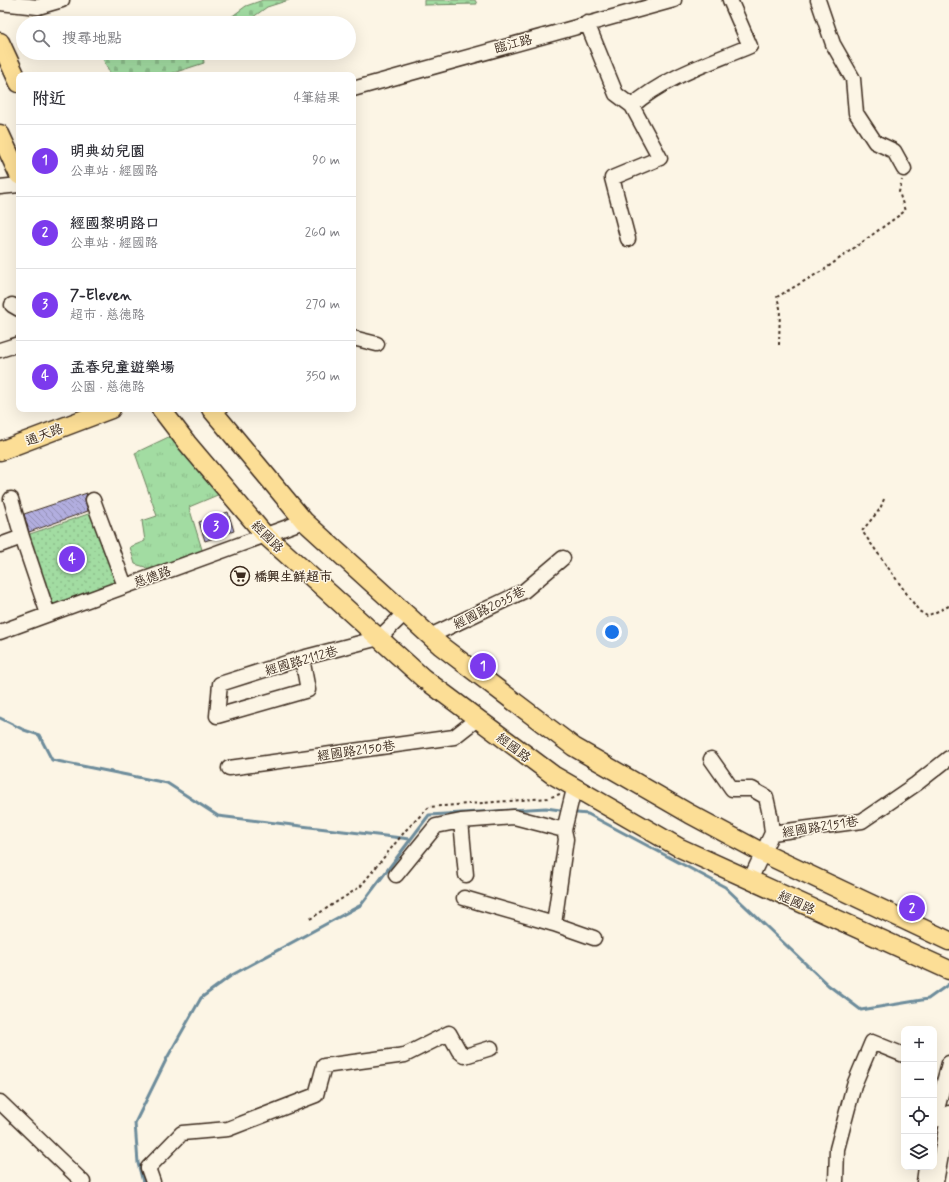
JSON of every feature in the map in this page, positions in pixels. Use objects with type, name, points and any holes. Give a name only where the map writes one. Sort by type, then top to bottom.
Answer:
[{"type":"main road","points":[[0,42],[16,77]]},
{"type":"main road","points":[[0,134],[16,169]]},
{"type":"main road","name":"通天路","points":[[0,450],[102,412]]},
{"type":"main road","name":"經國路","points":[[164,412],[187,443],[264,534],[423,678],[552,776],[680,848],[949,970]]},
{"type":"main road","points":[[213,412],[304,521],[430,636],[574,747],[690,814],[763,853],[949,941]]},
{"type":"street","points":[[0,3],[38,7],[62,0]]},
{"type":"street","name":"臨江路","points":[[356,87],[674,0]]},
{"type":"street","points":[[632,106],[646,94],[688,72],[750,46],[730,0]]},
{"type":"street","points":[[818,0],[833,44],[854,79],[856,113],[875,142],[894,151],[904,169]]},
{"type":"street","points":[[587,23],[616,94],[632,106],[660,158],[612,178],[628,239]]},
{"type":"street","points":[[0,187],[16,185]]},
{"type":"street","points":[[356,339],[377,344]]},
{"type":"street","points":[[0,350],[16,345]]},
{"type":"street","points":[[11,499],[48,614]]},
{"type":"street","points":[[93,500],[125,586]]},
{"type":"street","name":"慈德路","points":[[0,632],[264,534],[304,521]]},
{"type":"street","points":[[0,545],[22,537]]},
{"type":"street","name":"經國路2035巷","points":[[430,636],[524,590],[563,558]]},
{"type":"street","name":"經國路2112巷","points":[[302,658],[308,690],[217,716],[220,684],[302,658],[379,638],[405,613]]},
{"type":"street","name":"經國路2150巷","points":[[229,768],[454,737],[477,719]]},
{"type":"street","name":"經國路2151巷","points":[[750,880],[772,833],[862,821],[916,784],[949,758]]},
{"type":"street","points":[[711,759],[732,789],[752,789],[766,797],[772,833]]},
{"type":"street","points":[[554,924],[566,839],[564,830],[574,789]]},
{"type":"street","points":[[396,875],[436,826],[461,821],[514,817],[564,830]]},
{"type":"street","points":[[461,821],[466,875]]},
{"type":"street","points":[[464,898],[554,924],[594,938]]},
{"type":"street","points":[[153,1182],[148,1168],[182,1133],[228,1129],[316,1095],[324,1066],[405,1055],[449,1033],[459,1051],[466,1056],[491,1048]]},
{"type":"street","points":[[836,1182],[837,1149],[844,1120],[854,1085],[872,1042],[901,1054]]},
{"type":"street","points":[[937,1105],[944,1069]]},
{"type":"street","points":[[0,1102],[83,1182]]},
{"type":"street","points":[[936,1182],[949,1113]]},
{"type":"street","points":[[924,1182],[926,1170]]},
{"type":"path","points":[[779,345],[780,308],[777,297],[825,269],[905,211],[899,192],[904,169]]},
{"type":"path","points":[[884,499],[880,509],[862,531],[919,611],[927,616],[949,606]]},
{"type":"green space","points":[[263,0],[289,0],[267,7],[255,16],[232,16],[246,6]]},
{"type":"green space","points":[[424,0],[475,0],[477,4],[424,5]]},
{"type":"green space","points":[[104,60],[204,60],[204,63],[176,72],[110,72]]},
{"type":"green space","points":[[179,432],[227,491],[189,507],[204,556],[155,575],[145,567],[135,564],[130,547],[145,541],[142,521],[157,516],[135,453]]},
{"type":"green space","points":[[94,512],[119,582],[50,608],[24,536]]},
{"type":"building","points":[[87,493],[85,499],[88,511],[29,532],[24,514]]},
{"type":"building","points":[[228,512],[234,531],[205,541],[199,522]]},
{"type":"waterway","points":[[0,718],[24,730],[39,735],[52,760],[167,783],[218,816],[410,839]]},
{"type":"waterway","points":[[143,1182],[138,1163],[135,1123],[167,1058],[201,998],[232,975],[361,905],[429,815],[546,808],[560,810]]},
{"type":"waterway","points":[[577,813],[588,814],[725,887],[828,985],[861,1010],[928,999],[949,984]]},
{"type":"place","name":"7-Eleven","points":[[216,526]]},
{"type":"place","name":"孟春兒童遊樂場","points":[[72,559]]},
{"type":"place","name":"橋興生鮮超市","points":[[240,576]]},
{"type":"place","name":"明典幼兒園","points":[[483,666]]},
{"type":"place","name":"經國黎明路口","points":[[912,908]]}]
